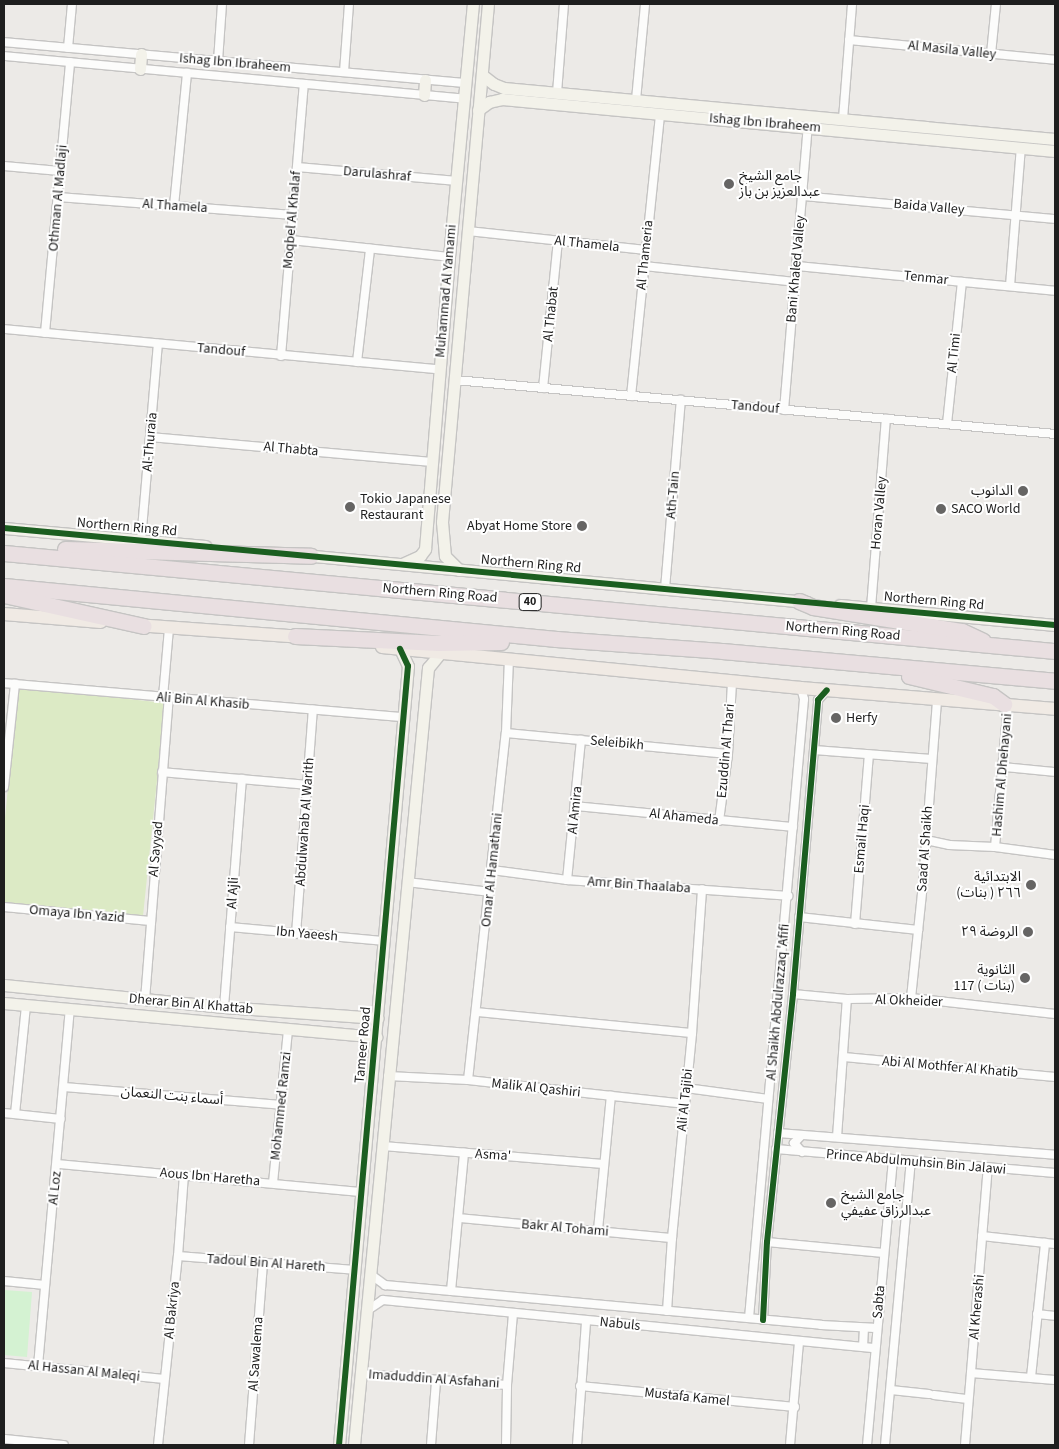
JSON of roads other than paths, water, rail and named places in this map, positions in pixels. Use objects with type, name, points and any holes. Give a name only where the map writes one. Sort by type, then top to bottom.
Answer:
[{"type":"highway","points":[[4,551],[48,549],[311,556]]},
{"type":"highway","name":"Northern Ring Road","points":[[4,551],[1055,651]]},
{"type":"highway","points":[[4,586],[556,639],[722,651],[1055,681]]},
{"type":"highway","points":[[4,595],[144,626]]},
{"type":"highway","points":[[799,601],[813,606],[962,631],[991,645]]},
{"type":"highway","points":[[295,636],[438,643],[518,642],[556,639]]},
{"type":"highway","points":[[874,665],[890,671],[993,696],[1006,704]]},
{"type":"main road","points":[[4,614],[169,629],[295,636],[400,649],[732,682],[822,695],[937,699],[1055,709]]},
{"type":"street","points":[[68,48],[72,4]]},
{"type":"street","points":[[218,61],[222,4]]},
{"type":"street","points":[[344,72],[349,4]]},
{"type":"street","name":"Muhammad Al Yamami","points":[[402,564],[420,556],[425,548],[439,369],[473,4]]},
{"type":"street","name":"Muhammad Al Yamami","points":[[459,570],[445,556],[442,522],[488,4]]},
{"type":"street","points":[[557,93],[564,4]]},
{"type":"street","points":[[636,100],[645,4]]},
{"type":"street","points":[[843,119],[852,4]]},
{"type":"street","points":[[991,54],[996,4]]},
{"type":"street","name":"Al Masila Valley","points":[[849,40],[1055,60]]},
{"type":"street","name":"Ishag Ibn Ibraheem","points":[[4,42],[466,83]]},
{"type":"street","points":[[140,69],[141,54]]},
{"type":"street","name":"Ishag Ibn Ibraheem","points":[[4,56],[464,99]]},
{"type":"street","name":"Othman Al Madlaji","points":[[45,333],[70,62]]},
{"type":"street","points":[[174,206],[187,73]]},
{"type":"street","name":"Ishag Ibn Ibraheem","points":[[482,74],[498,87],[511,94],[660,114],[808,128],[892,130],[1055,139]]},
{"type":"street","points":[[424,95],[426,80]]},
{"type":"street","name":"Moqbel Al Khalaf","points":[[281,356],[304,84]]},
{"type":"street","name":"Ishag Ibn Ibraheem","points":[[478,110],[511,94],[557,93],[843,119],[892,130],[1055,150]]},
{"type":"street","name":"Al Thameria","points":[[631,396],[660,114]]},
{"type":"street","name":"Bani Khaled Valley","points":[[784,410],[808,128]]},
{"type":"street","points":[[1010,286],[1021,147]]},
{"type":"street","points":[[4,166],[60,171]]},
{"type":"street","name":"Darulashraf","points":[[297,167],[457,181]]},
{"type":"street","name":"Al Thamela","points":[[58,196],[293,215]]},
{"type":"street","points":[[456,196],[471,197]]},
{"type":"street","name":"Baida Valley","points":[[802,196],[1055,219]]},
{"type":"street","name":"Al Thamela","points":[[468,231],[646,250]]},
{"type":"street","points":[[290,240],[449,257]]},
{"type":"street","name":"Al Thabat","points":[[544,388],[558,240]]},
{"type":"street","points":[[357,362],[370,249]]},
{"type":"street","points":[[644,266],[795,282]]},
{"type":"street","name":"Tenmar","points":[[796,266],[1055,291]]},
{"type":"street","name":"Al Timi","points":[[947,424],[962,282]]},
{"type":"street","name":"Tandouf","points":[[4,329],[281,356],[439,369]]},
{"type":"street","name":"Al-Thuraia","points":[[141,541],[158,344]]},
{"type":"street","name":"Tandouf","points":[[454,380],[1055,434]]},
{"type":"street","name":"Ath-Tain","points":[[665,589],[681,400]]},
{"type":"street","name":"Horan Valley","points":[[871,608],[886,419]]},
{"type":"street","name":"Al Thabta","points":[[151,437],[431,462]]},
{"type":"street","points":[[426,521],[438,530],[442,522]]},
{"type":"street","name":"Northern Ring Rd","points":[[4,528],[1055,624]]},
{"type":"street","name":"Al Sayyad","points":[[145,1000],[162,772],[169,629]]},
{"type":"street","points":[[400,649],[408,666],[428,668]]},
{"type":"street","points":[[354,1445],[428,668],[440,653]]},
{"type":"street","name":"Omar Al Hamathani","points":[[468,1080],[477,1012],[506,733],[509,659]]},
{"type":"street","name":"Tameer Road","points":[[339,1445],[408,666]]},
{"type":"street","name":"Ezuddin Al Thari","points":[[719,821],[728,754],[732,682]]},
{"type":"street","name":"Ali Bin Al Khasib","points":[[4,683],[403,717]]},
{"type":"street","points":[[4,787],[15,684]]},
{"type":"street","name":"Al Shaikh Abdulrazzaq 'Afifi","points":[[749,1318],[788,896],[803,693]]},
{"type":"street","name":"Al Shaikh Abdulrazzaq 'Afifi","points":[[763,1320],[767,1242],[793,994],[798,917],[814,750],[822,695]]},
{"type":"street","name":"Saad Al Shaikh","points":[[911,998],[937,699]]},
{"type":"street","name":"Hashim Al Dhehayani","points":[[995,847],[1004,767],[1006,704]]},
{"type":"street","name":"Abdulwahab Al Warith","points":[[296,934],[314,710]]},
{"type":"street","name":"Seleibikh","points":[[506,733],[728,754]]},
{"type":"street","name":"Al Amira","points":[[568,880],[581,740]]},
{"type":"street","points":[[814,750],[932,759]]},
{"type":"street","name":"Esmail Haqi","points":[[855,924],[869,755]]},
{"type":"street","points":[[1004,767],[1055,772]]},
{"type":"street","points":[[162,772],[307,785]]},
{"type":"street","name":"Al Ajli","points":[[224,1007],[242,779]]},
{"type":"street","name":"Al Ahameda","points":[[575,806],[793,827]]},
{"type":"street","points":[[926,840],[949,845],[995,847],[1055,855]]},
{"type":"street","name":"Amr Bin Thaalaba","points":[[492,870],[568,880],[788,896]]},
{"type":"street","points":[[407,882],[490,892]]},
{"type":"street","name":"Ali Al Tajibi","points":[[667,1311],[684,1104],[692,1033],[702,889]]},
{"type":"street","name":"Omaya Ibn Yazid","points":[[4,907],[150,921]]},
{"type":"street","points":[[798,917],[918,930]]},
{"type":"street","name":"Ibn Yaeesh","points":[[230,927],[385,941]]},
{"type":"street","points":[[381,981],[398,983]]},
{"type":"street","name":"Dherar Bin Al Khattab","points":[[4,985],[224,1007],[378,1018]]},
{"type":"street","points":[[380,994],[396,996]]},
{"type":"street","name":"Al Okheider","points":[[793,994],[847,999],[911,998],[1055,1014]]},
{"type":"street","points":[[837,1138],[847,999]]},
{"type":"street","name":"Dherar Bin Al Khattab","points":[[4,1003],[376,1037]]},
{"type":"street","points":[[15,1114],[26,1005]]},
{"type":"street","name":"Al Loz","points":[[38,1366],[58,1164],[70,1009]]},
{"type":"street","points":[[477,1012],[692,1033]]},
{"type":"street","points":[[361,1035],[369,1026],[362,1018]]},
{"type":"street","name":"Mohammed Ramzi","points":[[273,1183],[288,1029]]},
{"type":"street","name":"Abi Al Mothfer Al Khatib","points":[[844,1057],[1055,1077]]},
{"type":"street","name":"Malik Al Qashiri","points":[[388,1076],[468,1080],[684,1104]]},
{"type":"street","name":"أسماء بنت النعمان","points":[[64,1087],[280,1105]]},
{"type":"street","points":[[686,1088],[768,1099]]},
{"type":"street","points":[[598,1230],[611,1096]]},
{"type":"street","points":[[4,1113],[62,1119]]},
{"type":"street","name":"Prince Abdulmuhsin Bin Jalawi","points":[[778,1133],[1055,1155]]},
{"type":"street","points":[[801,1136],[794,1143],[802,1152]]},
{"type":"street","name":"Asma'","points":[[383,1146],[603,1164]]},
{"type":"street","points":[[944,1162],[946,1146]]},
{"type":"street","points":[[955,1164],[957,1148]]},
{"type":"street","name":"Prince Abdulmuhsin Bin Jalawi","points":[[776,1149],[1055,1173]]},
{"type":"street","points":[[451,1291],[464,1153]]},
{"type":"street","name":"Sabta","points":[[867,1445],[876,1328],[893,1159]]},
{"type":"street","name":"Sabta","points":[[885,1445],[911,1160]]},
{"type":"street","name":"Aous Ibn Haretha","points":[[58,1164],[362,1192]]},
{"type":"street","name":"Al Kherashi","points":[[965,1445],[988,1168]]},
{"type":"street","name":"Al Bakriya","points":[[158,1445],[178,1256],[184,1175]]},
{"type":"street","name":"Bakr Al Tohami","points":[[459,1218],[672,1238]]},
{"type":"street","points":[[982,1236],[1055,1244]]},
{"type":"street","points":[[767,1242],[883,1253]]},
{"type":"street","points":[[1031,1377],[1045,1243]]},
{"type":"street","name":"Tadoul Bin Al Hareth","points":[[178,1256],[354,1270]]},
{"type":"street","name":"Al Sawalema","points":[[249,1445],[263,1263]]},
{"type":"street","points":[[368,1310],[383,1300],[385,1285],[370,1274]]},
{"type":"street","points":[[4,1281],[45,1285]]},
{"type":"street","name":"Nabuls","points":[[385,1285],[763,1320],[876,1328]]},
{"type":"street","name":"Nabuls","points":[[383,1300],[875,1348]]},
{"type":"street","points":[[750,1306],[756,1312],[764,1306]]},
{"type":"street","points":[[506,1445],[508,1385],[514,1313]]},
{"type":"street","points":[[1037,1314],[1055,1316]]},
{"type":"street","points":[[577,1445],[586,1321]]},
{"type":"street","points":[[863,1347],[864,1328]]},
{"type":"street","points":[[790,1445],[795,1407],[799,1342]]},
{"type":"street","name":"Al Hassan Al Maleqi","points":[[4,1363],[164,1379]]},
{"type":"street","points":[[971,1373],[1055,1380]]},
{"type":"street","name":"Imaduddin Al Asfahani","points":[[361,1374],[508,1385]]},
{"type":"street","points":[[431,1445],[436,1381]]},
{"type":"street","name":"Mustafa Kamel","points":[[580,1386],[795,1407]]},
{"type":"street","points":[[891,1390],[968,1399]]},
{"type":"street","points":[[870,1425],[887,1427]]},
{"type":"street","points":[[341,1429],[355,1430]]},
{"type":"street","points":[[868,1434],[886,1436]]},
{"type":"street","points":[[4,1439],[64,1445]]},
{"type":"place","name":"جامع الشيخ عبدالعزيز بن باز","points":[[729,184]]},
{"type":"place","name":"الدانوب","points":[[1023,491]]},
{"type":"place","name":"Tokio Japanese Restaurant","points":[[350,507]]},
{"type":"place","name":"SACO World","points":[[941,509]]},
{"type":"place","name":"Abyat Home Store","points":[[582,526]]},
{"type":"place","name":"Herfy","points":[[836,718]]},
{"type":"place","name":"الابتدائية ٢٦٦ ( بنات)","points":[[1031,885]]},
{"type":"place","name":"الروضة ٢٩","points":[[1028,932]]},
{"type":"place","name":"الثانوية 117 ( بنات)","points":[[1025,978]]},
{"type":"place","name":"جامع الشيخ عبدالرزاق عفيفي","points":[[831,1203]]}]
